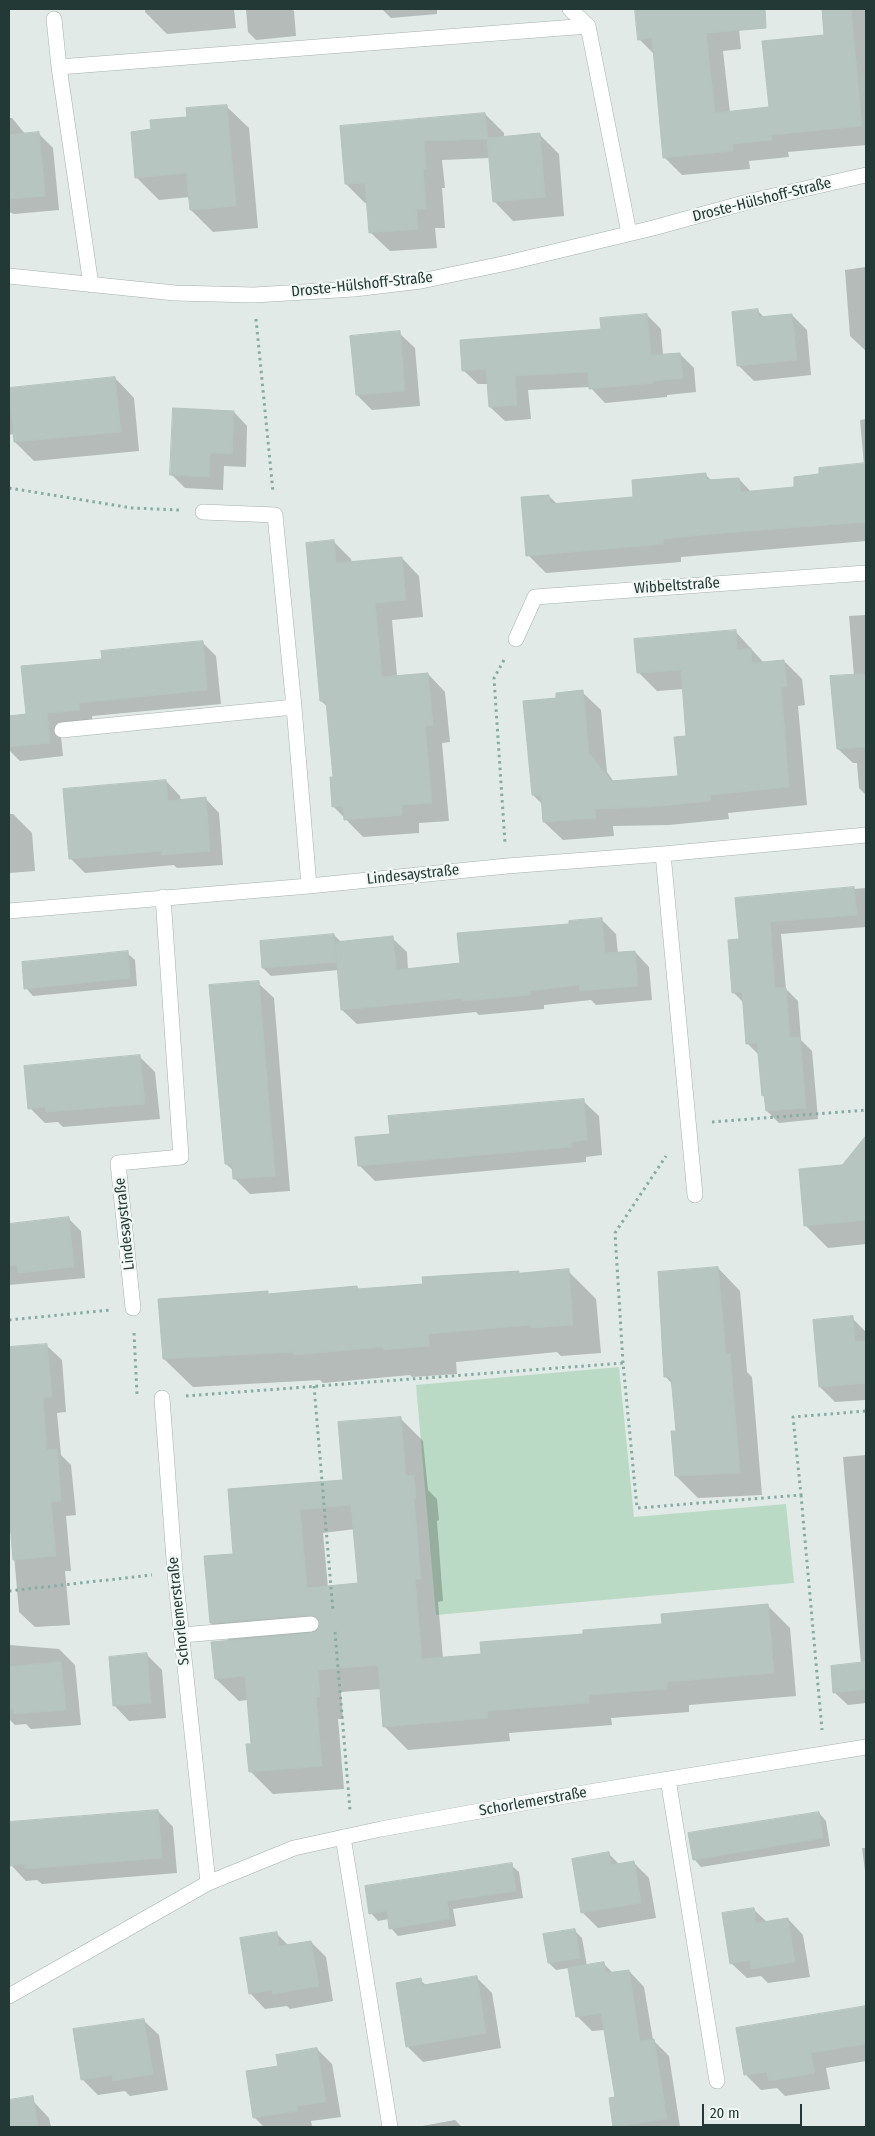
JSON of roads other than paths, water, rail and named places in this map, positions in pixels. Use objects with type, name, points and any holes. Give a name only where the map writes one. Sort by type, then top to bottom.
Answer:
[{"type":"street","points":[[570,9],[588,26],[629,233]]},
{"type":"street","points":[[54,19],[59,67],[92,285]]},
{"type":"street","points":[[59,67],[588,26]]},
{"type":"street","name":"Droste-Hülshoff-Straße","points":[[9,276],[175,293],[254,296],[354,289],[421,281],[507,263],[761,199],[866,175]]},
{"type":"street","points":[[203,512],[275,515],[309,886]]},
{"type":"street","name":"Wibbeltstraße","points":[[516,640],[535,597],[866,573]]},
{"type":"street","points":[[62,730],[294,707]]},
{"type":"street","name":"Lindesaystraße","points":[[9,911],[309,886],[507,866],[866,835]]},
{"type":"street","points":[[663,854],[695,1195]]},
{"type":"street","name":"Lindesaystraße","points":[[133,1308],[118,1163],[181,1157],[163,897]]},
{"type":"street","name":"Schorlemerstraße","points":[[162,1398],[175,1573],[208,1884]]},
{"type":"street","points":[[182,1635],[311,1624]]},
{"type":"street","name":"Schorlemerstraße","points":[[9,1996],[208,1884],[294,1848],[540,1800],[824,1753],[866,1748]]},
{"type":"street","points":[[668,1779],[717,2081]]},
{"type":"street","points":[[343,1837],[390,2126]]}]
